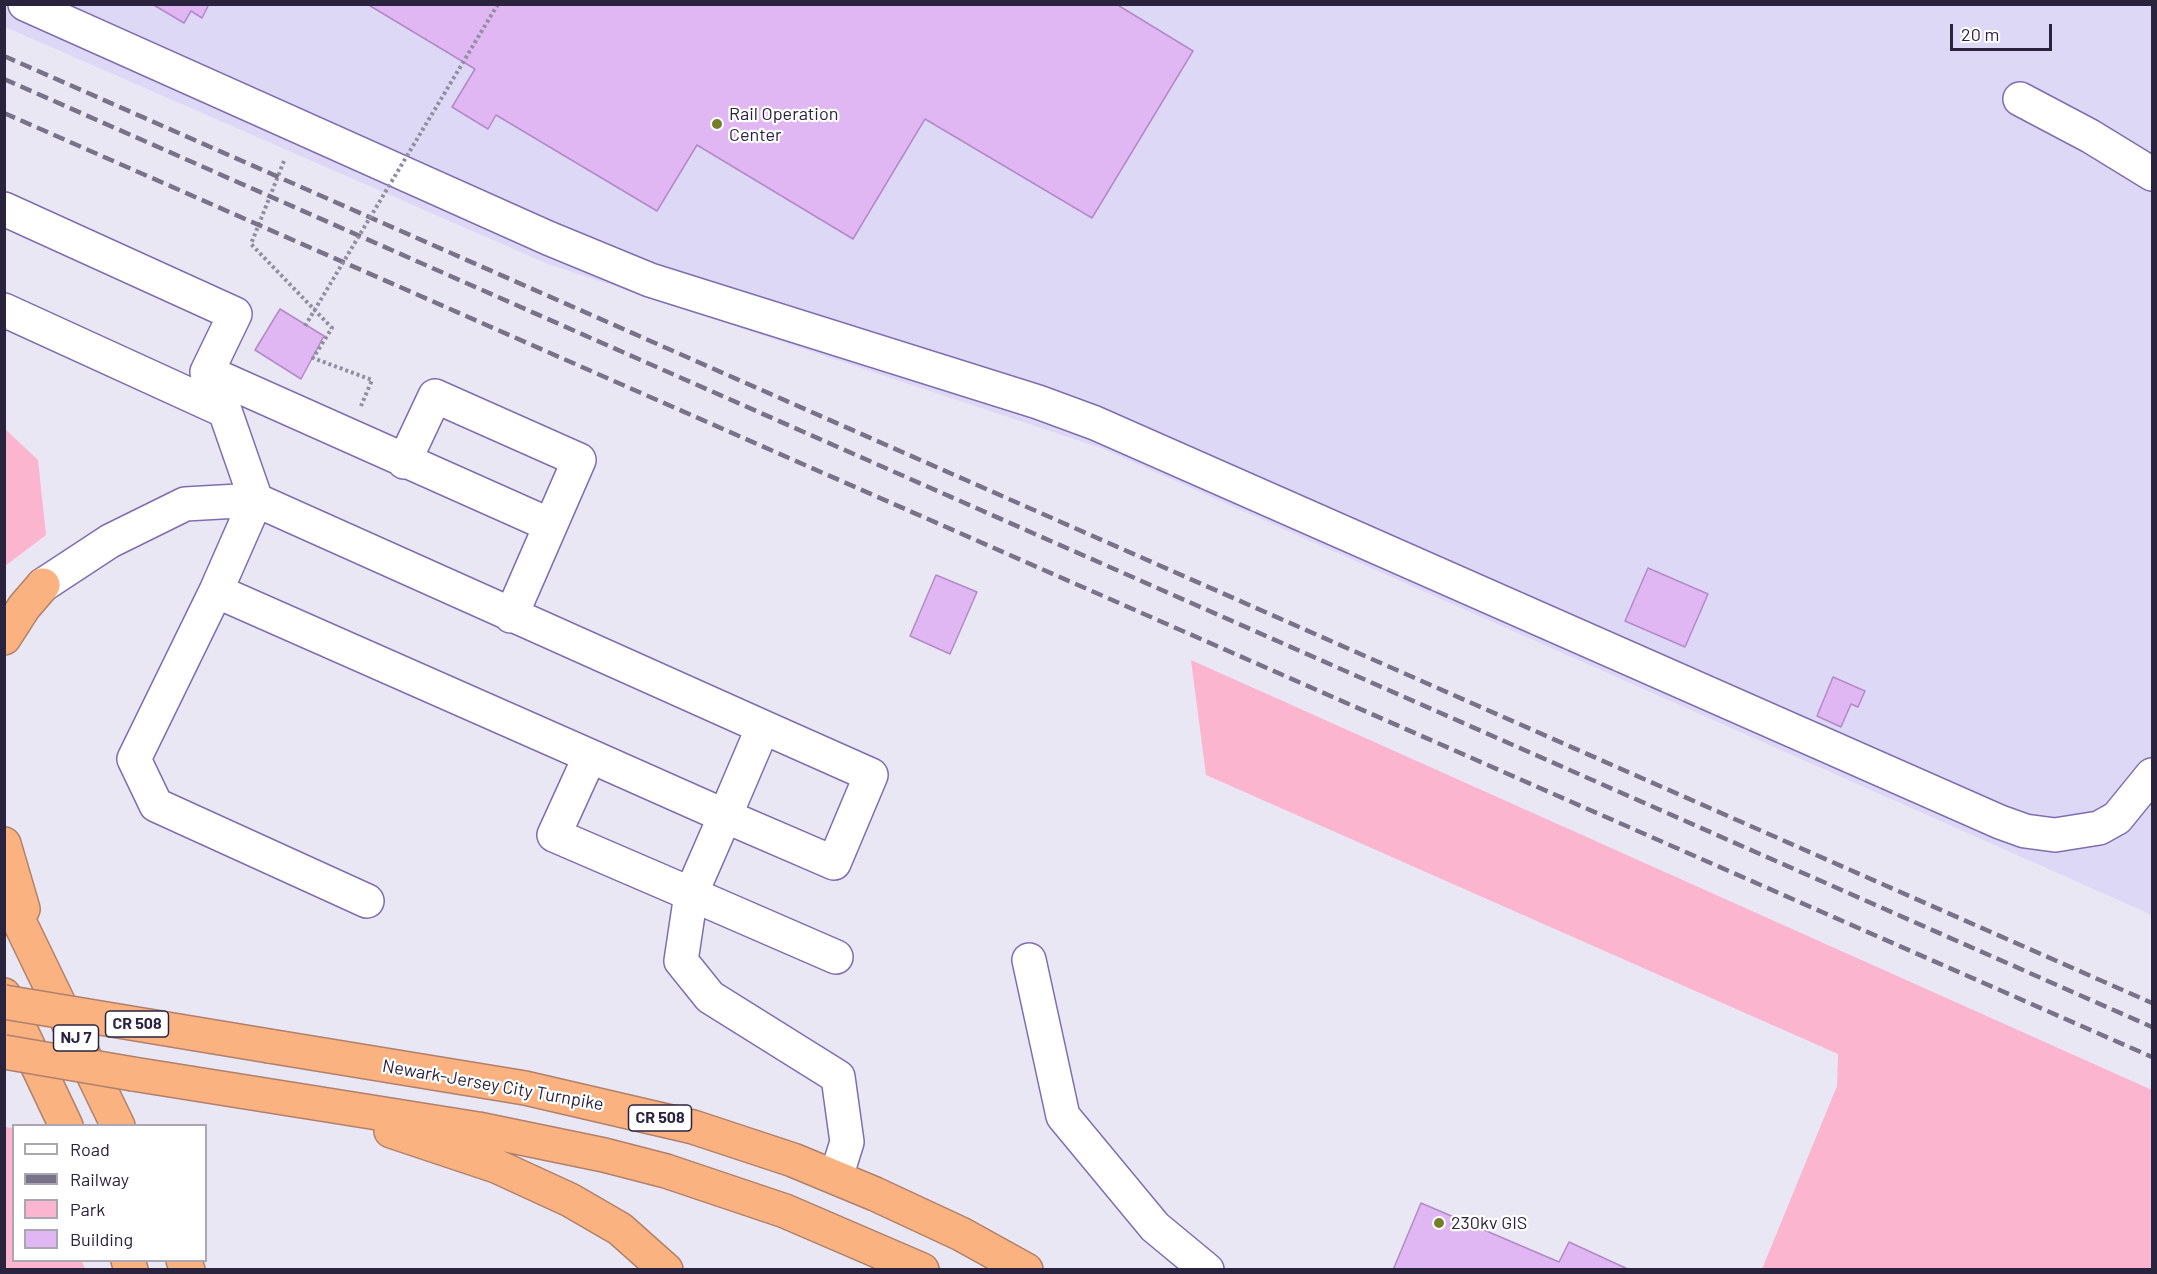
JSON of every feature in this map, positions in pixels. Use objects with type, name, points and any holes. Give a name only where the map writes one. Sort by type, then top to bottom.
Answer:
[{"type":"highway","points":[[4,598],[43,585]]},
{"type":"highway","points":[[4,638],[24,607],[43,585]]},
{"type":"highway","points":[[4,844],[35,951]]},
{"type":"highway","name":"NJ 7","points":[[4,890],[118,1124]]},
{"type":"highway","points":[[4,995],[66,1124]]},
{"type":"highway","name":"Newark-Jersey City Turnpike","points":[[4,1002],[472,1078],[583,1100],[704,1130],[836,1178],[961,1234],[1026,1269]]},
{"type":"highway","points":[[4,1052],[489,1131],[666,1171],[785,1210],[922,1269]]},
{"type":"highway","points":[[307,1102],[496,1166],[547,1188],[620,1230],[666,1269]]},
{"type":"lane","points":[[26,4],[537,233],[650,280],[1016,395],[1095,423],[2000,822],[2025,831],[2055,835],[2099,828],[2117,818],[2151,780]]},
{"type":"lane","points":[[2020,99],[2090,136],[2152,174]]},
{"type":"lane","points":[[4,209],[235,314],[207,372]]},
{"type":"lane","points":[[4,310],[225,411]]},
{"type":"lane","points":[[207,372],[404,462],[550,525]]},
{"type":"lane","points":[[207,372],[225,411],[256,500],[216,591],[134,759],[156,805],[367,901]]},
{"type":"lane","points":[[404,462],[435,396],[579,460],[511,616]]},
{"type":"lane","points":[[43,585],[110,541],[185,504],[256,500],[511,616],[871,775],[834,863],[216,591]]},
{"type":"lane","points":[[764,728],[691,894],[681,961],[710,997],[838,1077],[847,1142],[836,1178]]},
{"type":"lane","points":[[590,756],[554,835],[836,957]]},
{"type":"lane","points":[[1029,960],[1063,1116],[1155,1227],[1207,1269]]},
{"type":"path","points":[[305,326],[498,4]]},
{"type":"path","points":[[284,161],[251,244],[332,328],[313,358],[372,380],[346,436]]},
{"type":"shaded area","points":[[5,4],[2152,5],[2152,915],[1101,448],[548,264],[5,27]]},
{"type":"green space","points":[[4,428],[38,460],[46,535],[5,566]]},
{"type":"green space","points":[[1191,660],[2152,1090],[2152,1269],[1762,1269],[1837,1086],[1838,1054],[1206,775]]},
{"type":"green space","points":[[4,1127],[12,1128],[12,1262],[82,1262],[85,1269],[5,1269]]},
{"type":"building","points":[[152,4],[209,4],[202,18],[191,11],[184,23]]},
{"type":"building","name":"Rail Operation Center","points":[[367,4],[1116,4],[1193,51],[1092,218],[925,119],[853,239],[697,145],[657,211],[496,115],[488,129],[452,107],[475,69]]},
{"type":"building","points":[[280,309],[324,336],[301,379],[255,350]]},
{"type":"building","points":[[1648,568],[1708,594],[1685,647],[1625,621]]},
{"type":"building","points":[[936,575],[977,592],[950,654],[910,636]]},
{"type":"building","points":[[1833,677],[1865,691],[1858,707],[1851,704],[1841,727],[1817,716]]},
{"type":"building","name":"230kv GIS","points":[[1421,1203],[1559,1262],[1569,1242],[1630,1270],[1393,1270]]},
{"type":"railway","points":[[4,56],[2152,1003]]},
{"type":"railway","points":[[4,79],[2152,1027]]},
{"type":"railway","points":[[4,113],[2152,1057]]},
{"type":"place","name":"Rail Operation Center","points":[[717,124]]},
{"type":"place","name":"230kv GIS","points":[[1439,1223]]}]
